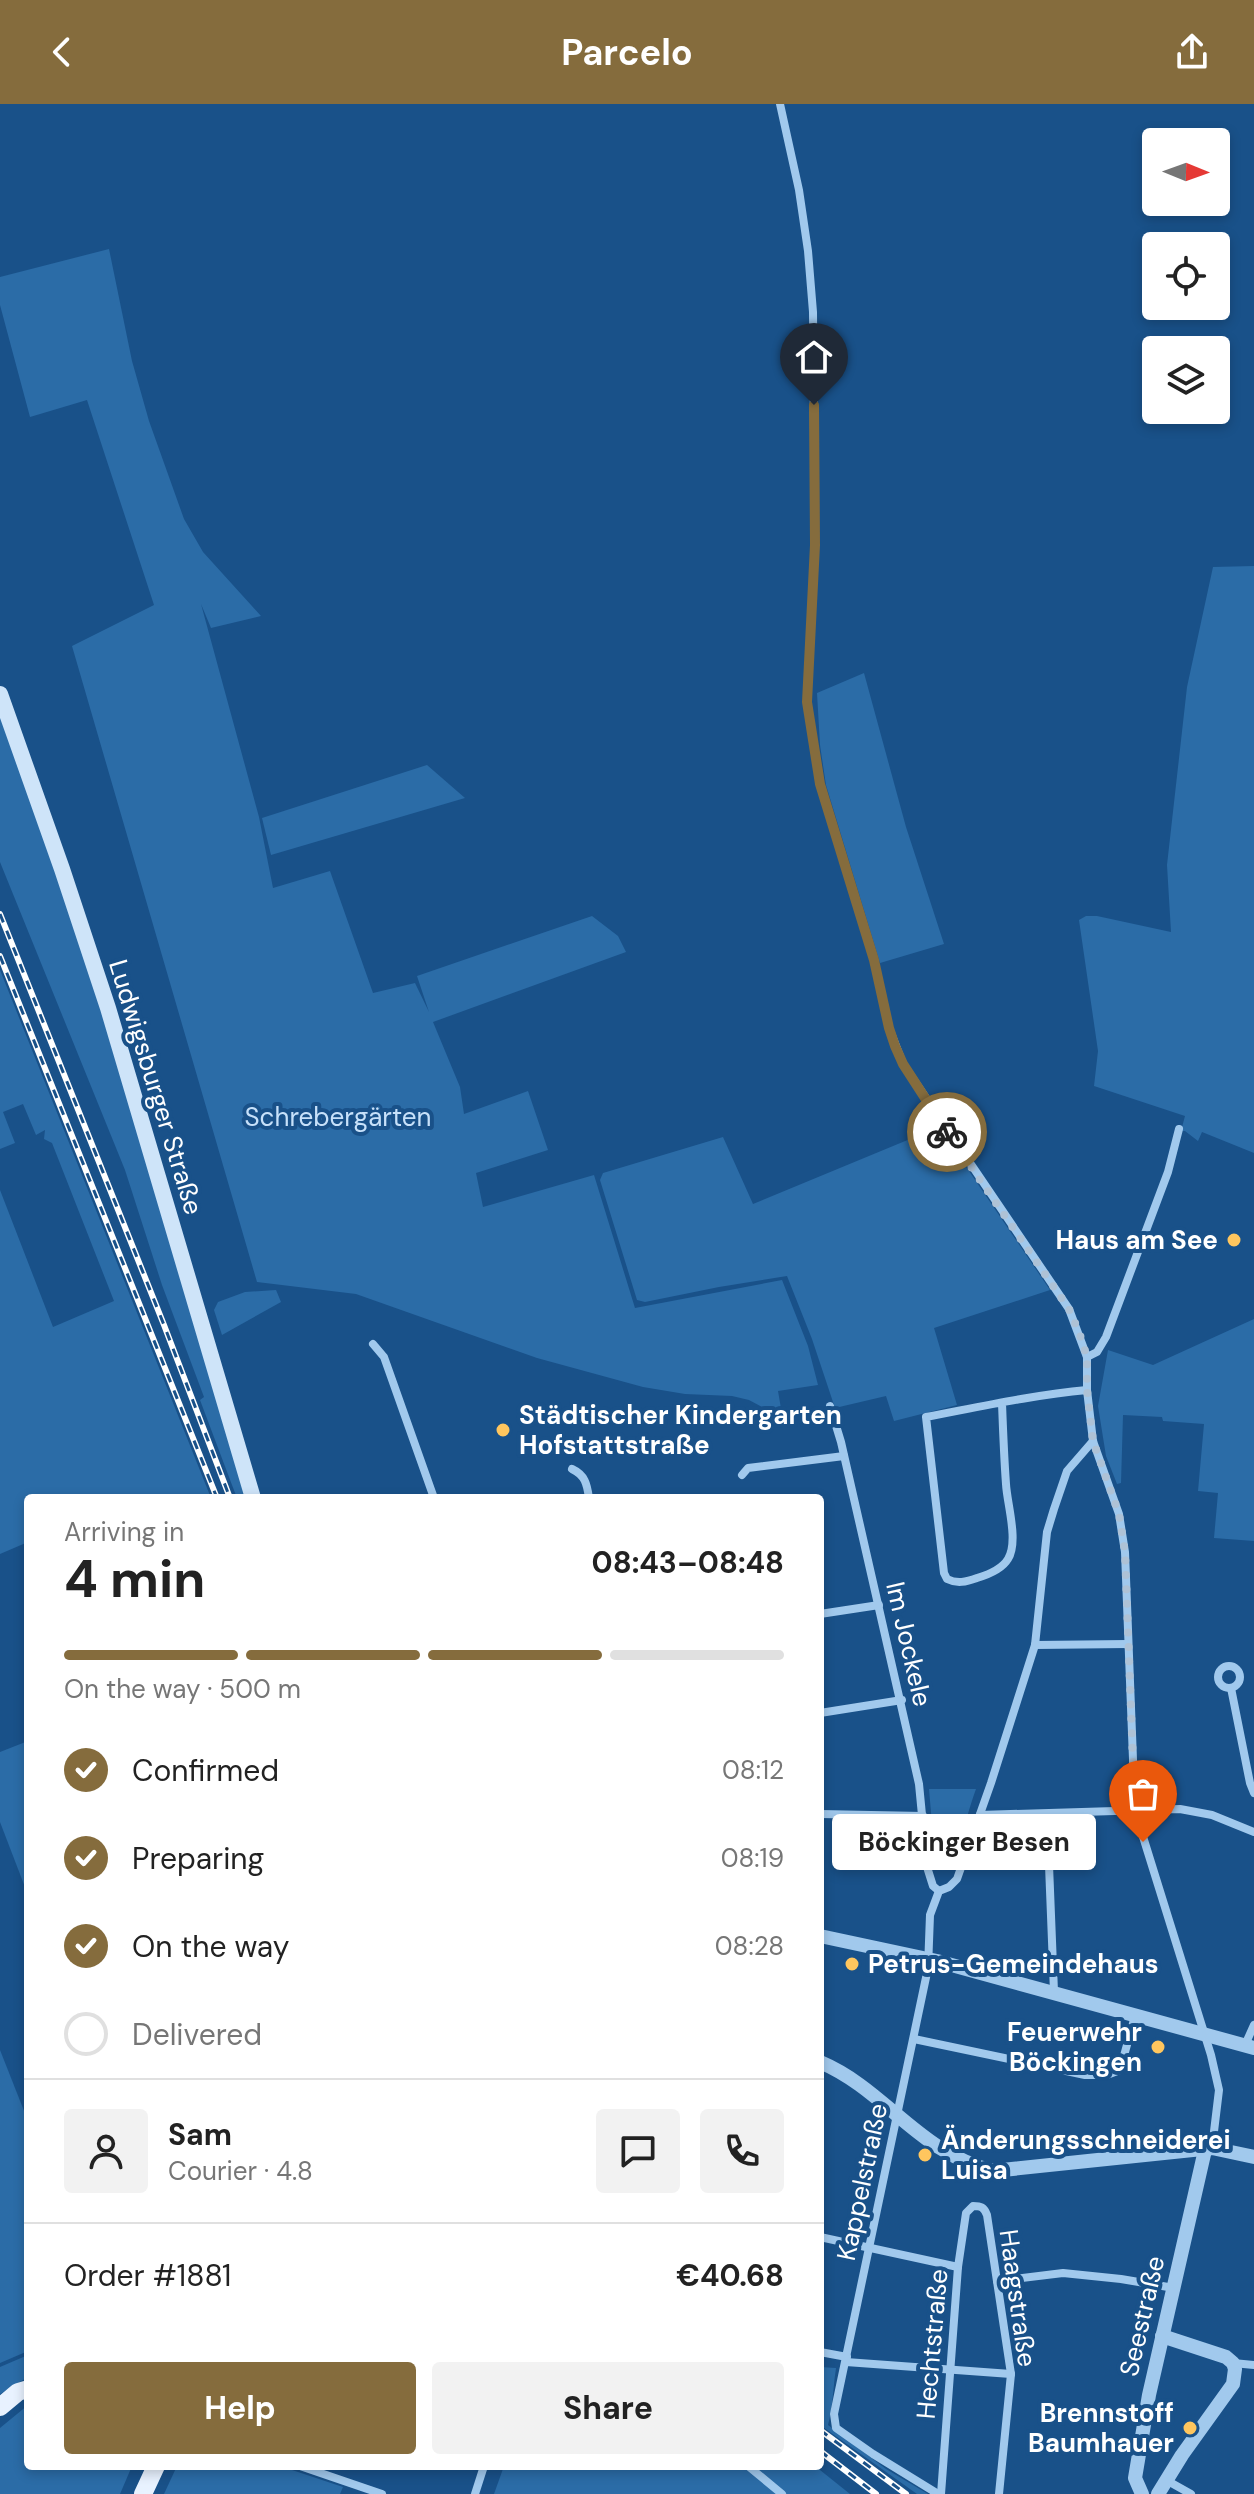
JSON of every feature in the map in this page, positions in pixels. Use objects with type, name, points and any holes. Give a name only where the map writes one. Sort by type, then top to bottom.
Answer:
[{"type":"main road","name":"Ludwigsburger Straße","points":[[0,694],[108,1008],[252,1494]]},
{"type":"main road","points":[[0,2407],[24,2390]]},
{"type":"main road","points":[[143,2494],[154,2470]]},
{"type":"street","points":[[780,104],[801,205],[813,312],[815,545],[807,702],[820,784],[874,960],[889,1028],[903,1064],[1069,1309],[1087,1357],[1093,1441],[1119,1514],[1125,1552],[1135,1811],[1205,2034],[1219,2090],[1208,2149]]},
{"type":"street","points":[[1087,1357],[1097,1352],[1106,1337],[1168,1172],[1179,1129]]},
{"type":"street","points":[[373,1344],[384,1357],[433,1494]]},
{"type":"street","points":[[1002,1403],[1011,1551],[1008,1560],[997,1570],[966,1582],[954,1582],[947,1579],[944,1573],[926,1417],[1049,1394],[1087,1390]]},
{"type":"street","name":"Im Jockele","points":[[830,1406],[902,1700],[919,1784],[927,1867],[933,1886],[939,1891]]},
{"type":"street","points":[[939,1891],[957,1879],[1035,1645],[1047,1532],[1067,1471],[1093,1441]]},
{"type":"street","points":[[742,1475],[748,1468],[844,1456]]},
{"type":"street","points":[[572,1469],[580,1473],[588,1494]]},
{"type":"street","points":[[824,1613],[879,1605]]},
{"type":"street","points":[[1035,1645],[1128,1644]]},
{"type":"street","points":[[1231,1688],[1254,1793]]},
{"type":"street","points":[[824,1712],[902,1700]]},
{"type":"street","points":[[980,1815],[1180,1809],[1212,1815],[1254,1832]]},
{"type":"street","points":[[824,1814],[923,1816]]},
{"type":"street","points":[[1047,1814],[1054,1992]]},
{"type":"street","name":"Kappelstraße","points":[[939,1891],[930,1915],[929,1959],[914,2039],[834,2414],[836,2428],[939,2494]]},
{"type":"street","points":[[824,1937],[929,1959],[1249,2047],[1254,2025]]},
{"type":"street","points":[[914,2039],[1085,2075],[1107,2075],[1120,2070],[1135,2016]]},
{"type":"street","points":[[824,2064],[862,2087],[925,2140],[950,2156],[993,2171],[1208,2149],[1254,2157]]},
{"type":"street","name":"Seestraße","points":[[1142,2494],[1135,2478],[1149,2395],[1208,2149]]},
{"type":"street","name":"Hechtstraße","points":[[939,2494],[958,2267],[966,2213],[973,2206],[980,2206]]},
{"type":"street","name":"Haagstraße","points":[[980,2206],[987,2215],[1011,2374],[999,2494]]},
{"type":"street","points":[[824,2238],[958,2267]]},
{"type":"street","points":[[997,2281],[1063,2273],[1174,2288]]},
{"type":"street","points":[[1162,2336],[1226,2357],[1233,2363],[1254,2365]]},
{"type":"street","points":[[824,2353],[846,2360],[1011,2374]]},
{"type":"street","points":[[1158,2494],[1233,2384],[1236,2377],[1233,2363]]},
{"type":"street","points":[[312,2470],[382,2494]]},
{"type":"street","points":[[475,2494],[483,2470]]},
{"type":"street","points":[[753,2470],[782,2494]]},
{"type":"street","points":[[1166,2480],[1191,2494]]},
{"type":"green space","name":"Schrebergärten","points":[[109,249],[132,361],[149,421],[184,519],[203,552],[261,616],[211,628],[201,604],[259,817],[273,888],[330,871],[373,993],[415,983],[429,1012],[417,976],[592,916],[618,936],[626,952],[433,1022],[460,1087],[464,1114],[528,1091],[548,1150],[476,1173],[483,1207],[594,1175],[635,1308],[782,1280],[808,1346],[818,1385],[778,1391],[784,1426],[764,1408],[749,1400],[643,1387],[537,1358],[356,1294],[257,1282],[72,646],[154,605],[87,400],[30,417],[0,305],[0,277]]},
{"type":"green space","points":[[1254,566],[1254,1153],[1202,1132],[1198,1141],[1181,1131],[1185,1116],[1094,1086],[1098,1051],[1079,920],[1097,916],[1171,932],[1167,865],[1187,687],[1213,567]]},
{"type":"green space","points":[[864,673],[906,827],[944,944],[880,963],[826,785],[817,693]]},
{"type":"green space","points":[[0,711],[84,950],[245,1494],[235,1494],[200,1400],[204,1397],[162,1285],[125,1170],[0,862]]},
{"type":"green space","points":[[427,765],[465,798],[271,855],[262,818]]},
{"type":"green space","points":[[0,970],[209,1494],[24,1494],[24,1544],[0,1554],[0,1190],[53,1327],[114,1301],[52,1143],[44,1139],[45,1130],[36,1135],[23,1104],[3,1112],[15,1143],[0,1149]]},
{"type":"green space","points":[[939,1127],[1050,1290],[934,1328],[957,1405],[894,1421],[886,1396],[835,1408],[787,1276],[645,1302],[637,1300],[600,1180],[603,1173],[723,1137],[753,1204]]},
{"type":"green space","points":[[276,1290],[281,1302],[222,1335],[214,1310],[218,1302],[245,1292]]},
{"type":"green space","points":[[1254,1319],[1254,1541],[1214,1538],[1218,1493],[1198,1491],[1204,1424],[1123,1415],[1121,1483],[1117,1484],[1106,1456],[1098,1406],[1108,1350],[1153,1365]]},
{"type":"green space","points":[[24,1743],[24,1885],[0,1822],[0,1752]]},
{"type":"green space","points":[[929,1789],[976,1789],[959,1841],[944,1867],[939,1866],[935,1859]]},
{"type":"green space","points":[[0,2050],[24,2111],[24,2353],[0,2363]]},
{"type":"green space","points":[[24,2357],[24,2379],[0,2394],[0,2367]]},
{"type":"green space","points":[[824,2367],[836,2368],[828,2425],[886,2469],[928,2494],[917,2494],[824,2428]]},
{"type":"green space","points":[[24,2408],[24,2470],[130,2470],[120,2494],[0,2494],[0,2428]]},
{"type":"green space","points":[[175,2470],[292,2470],[343,2487],[340,2494],[164,2494]]},
{"type":"green space","points":[[503,2470],[820,2470],[850,2494],[494,2494]]},
{"type":"railway","points":[[0,914],[228,1494]]},
{"type":"railway","points":[[0,956],[215,1494]]},
{"type":"railway","points":[[824,2433],[906,2494]]},
{"type":"railway","points":[[824,2454],[876,2494]]},
{"type":"way so far","points":[[947,1132],[1069,1309],[1087,1357],[1093,1441],[1119,1514],[1125,1552],[1135,1811],[1143,1842]]},
{"type":"place","name":"Haus am See","points":[[1234,1240]]},
{"type":"place","name":"Städtischer Kindergarten Hofstattstraße","points":[[503,1430]]},
{"type":"place","name":"Böckinger Besen","points":[[1143,1842]]},
{"type":"place","name":"Petrus-Gemeindehaus","points":[[852,1964]]},
{"type":"place","name":"Feuerwehr Böckingen","points":[[1158,2047]]},
{"type":"place","name":"Änderungsschneiderei Luisa","points":[[925,2155]]},
{"type":"place","name":"Brennstoff Baumhauer","points":[[1190,2428]]},
{"type":"route","points":[[814,405],[815,545],[807,702],[820,784],[874,960],[895,1046],[903,1064],[947,1132]]}]
